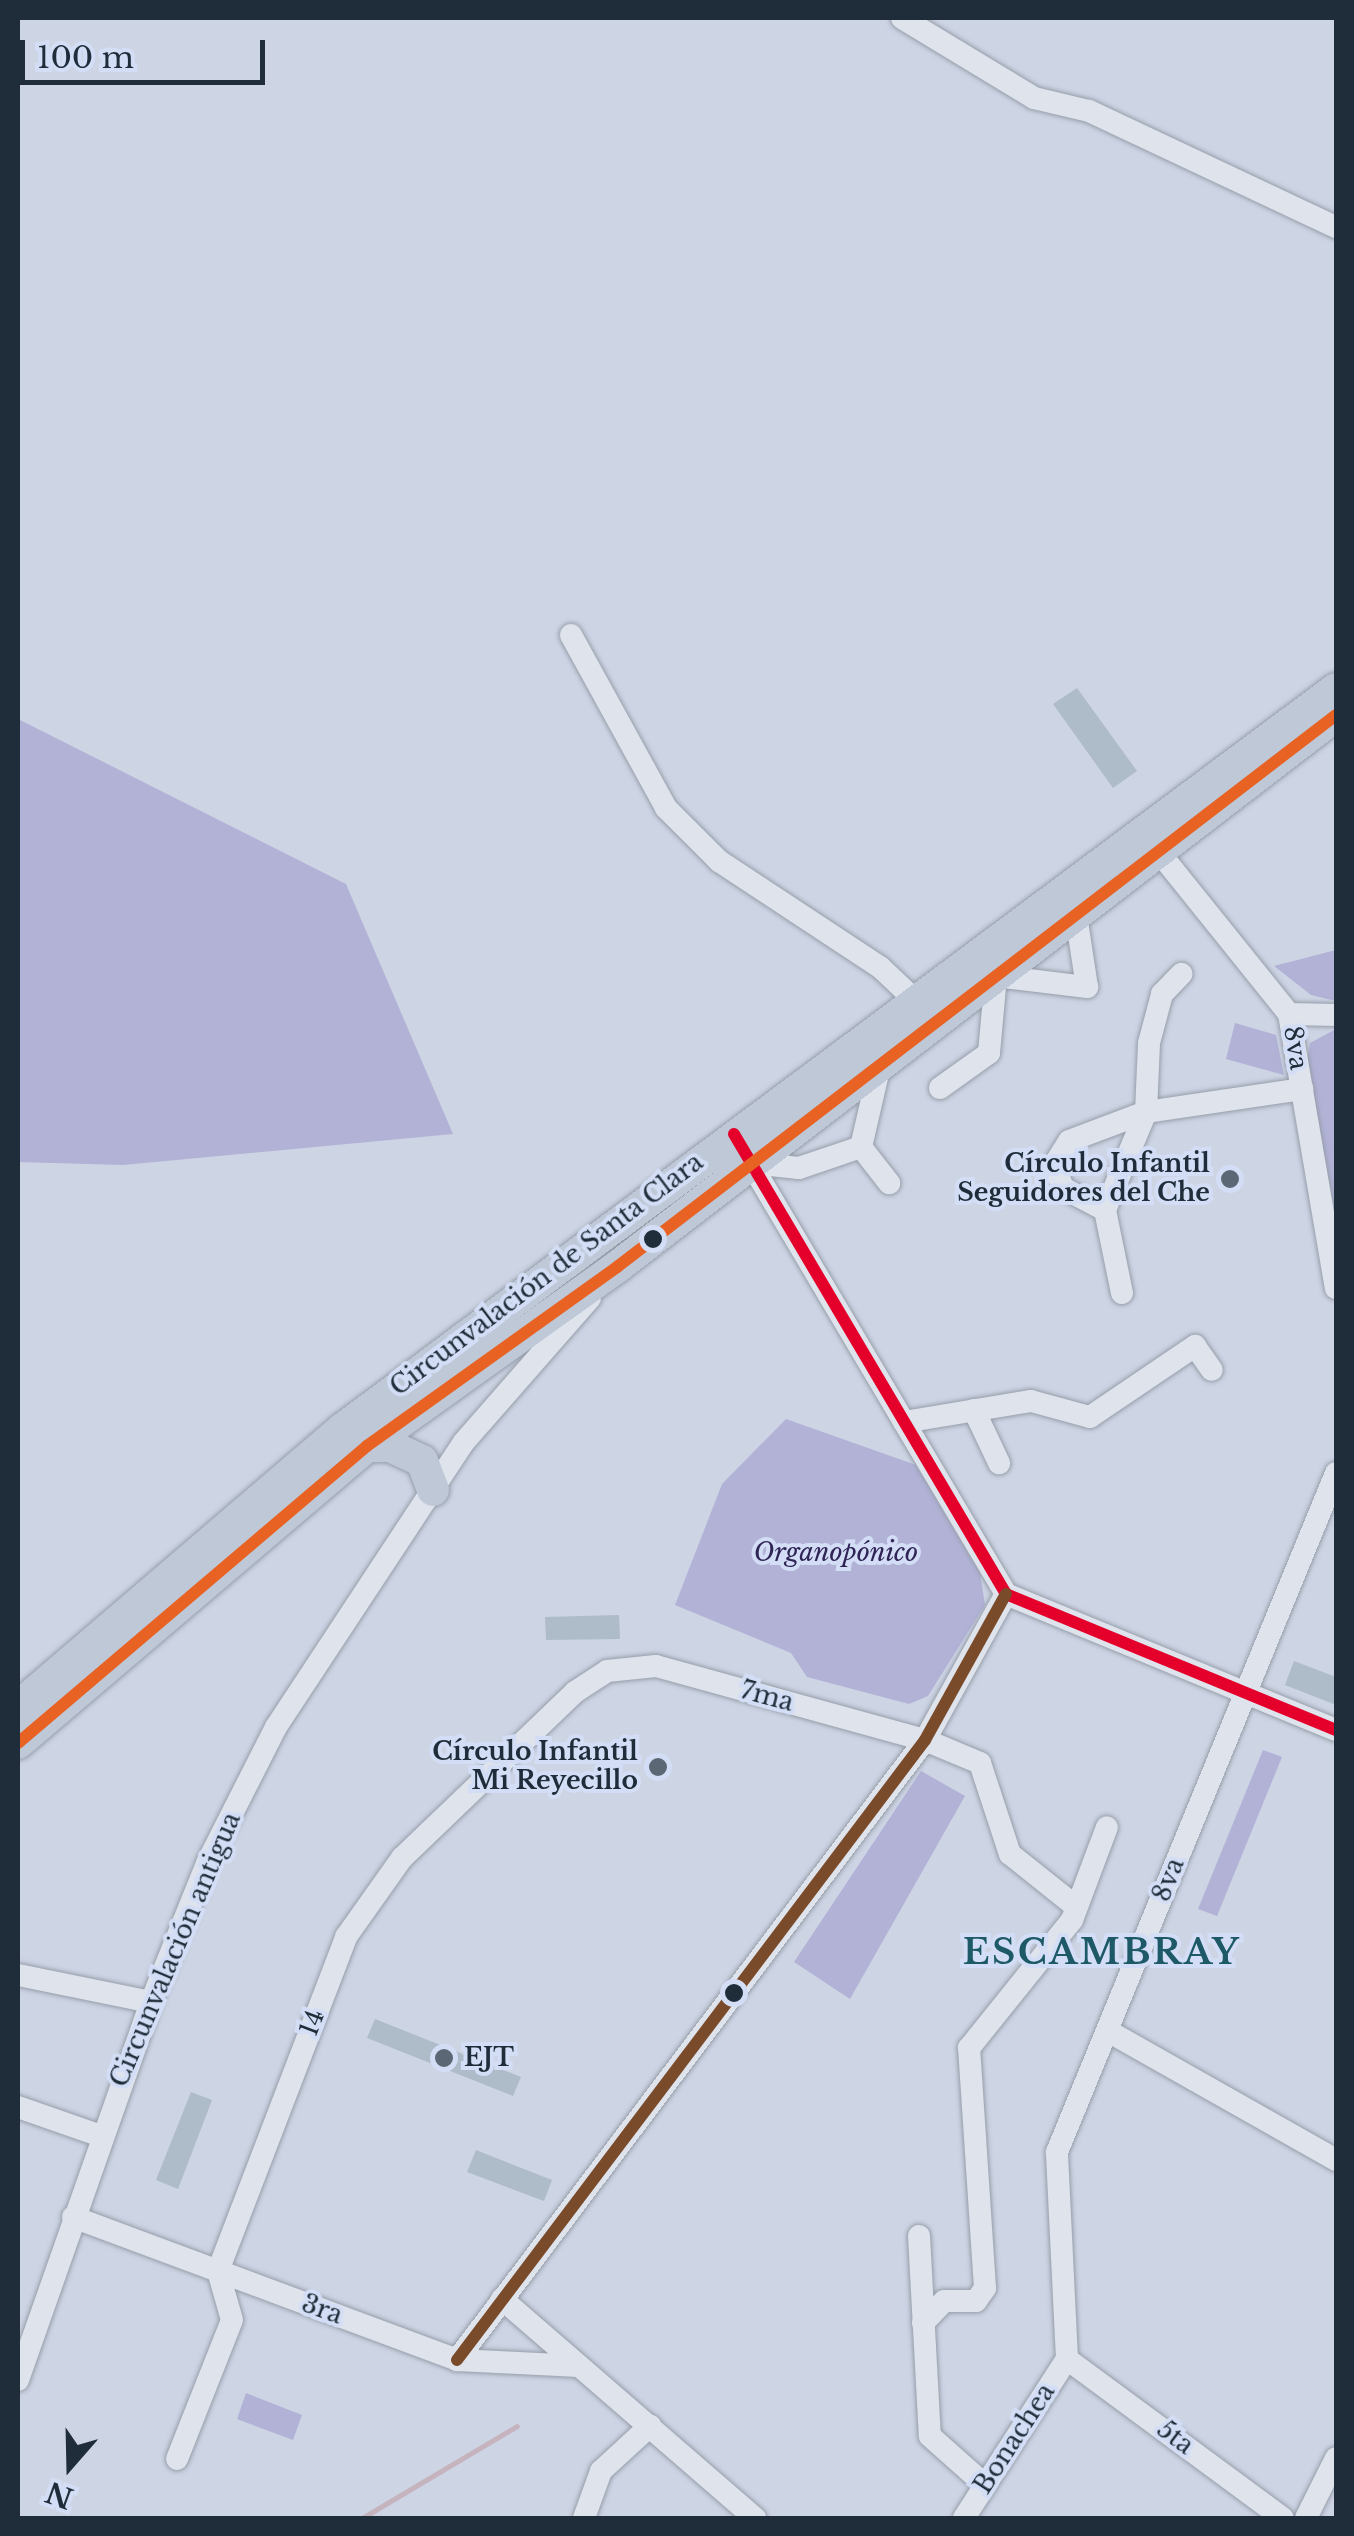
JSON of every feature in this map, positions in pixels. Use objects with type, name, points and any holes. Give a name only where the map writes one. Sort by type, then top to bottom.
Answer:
[{"type":"highway","name":"Circunvalación de Santa Clara","points":[[18,1707],[344,1428],[1336,688]]},
{"type":"highway","name":"Circunvalación de Santa Clara","points":[[18,1743],[367,1446],[617,1266],[1336,715]]},
{"type":"highway","points":[[367,1446],[390,1446],[422,1460],[433,1490]]},
{"type":"street","points":[[902,18],[1034,98],[1089,110],[1336,228]]},
{"type":"street","points":[[572,635],[666,808],[718,861],[880,966],[915,1000]]},
{"type":"street","name":"8va","points":[[1158,852],[1289,1014],[1336,1288]]},
{"type":"street","points":[[940,1088],[989,1053],[996,976],[1087,987],[1076,914]]},
{"type":"street","points":[[1122,1293],[1105,1210],[1146,1112],[1158,1010],[1181,974]]},
{"type":"street","points":[[1289,1014],[1336,1015]]},
{"type":"street","points":[[880,1064],[862,1147],[889,1183]]},
{"type":"street","points":[[1105,1210],[1078,1202],[1054,1164],[1069,1141],[1146,1112],[1302,1089]]},
{"type":"street","points":[[734,1134],[1006,1594],[1243,1698],[1336,1730]]},
{"type":"street","points":[[751,1163],[799,1168],[862,1147]]},
{"type":"street","name":"Circunvalación antigua","points":[[18,2380],[151,2002],[208,1861],[276,1727],[464,1442],[617,1266]]},
{"type":"street","points":[[904,1422],[1032,1401],[1090,1417],[1195,1346],[1212,1370]]},
{"type":"street","points":[[974,1410],[999,1463]]},
{"type":"street","name":"8va","points":[[1067,2358],[1057,2152],[1336,1473]]},
{"type":"street","points":[[457,2360],[925,1740],[1006,1594]]},
{"type":"street","name":"7ma","points":[[607,1672],[656,1666],[925,1740],[980,1764],[1010,1854],[1074,1905]]},
{"type":"street","name":"14","points":[[218,2272],[346,1937],[372,1895],[550,1716],[607,1672]]},
{"type":"street","points":[[922,2292],[944,2301],[976,2301],[985,2288],[968,2048],[1072,1920],[1074,1905],[1107,1827]]},
{"type":"street","points":[[18,1975],[151,2002]]},
{"type":"street","points":[[1108,2031],[1336,2160]]},
{"type":"street","points":[[18,2107],[101,2136]]},
{"type":"street","name":"3ra","points":[[73,2217],[457,2360],[579,2366]]},
{"type":"street","points":[[918,2236],[930,2436],[986,2485]]},
{"type":"street","points":[[177,2459],[232,2320],[218,2272]]},
{"type":"street","points":[[502,2299],[756,2518]]},
{"type":"street","points":[[923,2323],[944,2301]]},
{"type":"street","name":"Bonachea","points":[[964,2518],[1067,2358]]},
{"type":"street","name":"5ta","points":[[1067,2358],[1283,2518]]},
{"type":"street","points":[[584,2518],[601,2471],[650,2426]]},
{"type":"street","points":[[1306,2518],[1336,2458]]},
{"type":"green space","points":[[18,719],[346,884],[453,1134],[123,1165],[18,1162]]},
{"type":"green space","points":[[1336,950],[1336,1001],[1311,995],[1274,966]]},
{"type":"green space","points":[[1235,1023],[1276,1035],[1284,1075],[1226,1059]]},
{"type":"green space","points":[[1336,1029],[1336,1218],[1307,1061],[1310,1043]]},
{"type":"green space","name":"Organopónico","points":[[786,1419],[916,1465],[980,1573],[985,1605],[928,1696],[909,1704],[807,1677],[791,1653],[675,1605],[722,1484]]},
{"type":"green space","points":[[1263,1750],[1282,1757],[1217,1916],[1198,1909]]},
{"type":"green space","points":[[921,1771],[965,1796],[850,1999],[794,1962]]},
{"type":"green space","points":[[246,2393],[302,2415],[293,2440],[237,2419]]},
{"type":"building","points":[[1077,688],[1137,771],[1113,788],[1053,704]]},
{"type":"building","points":[[619,1615],[620,1639],[546,1640],[545,1617]]},
{"type":"building","points":[[1294,1661],[1336,1677],[1336,1705],[1285,1685]]},
{"type":"building","name":"EJT","points":[[375,2019],[521,2077],[513,2096],[367,2038]]},
{"type":"building","points":[[191,2092],[212,2100],[178,2189],[156,2180]]},
{"type":"building","points":[[476,2150],[552,2180],[544,2201],[467,2172]]},
{"type":"waterway","points":[[362,2518],[517,2426]]},
{"type":"transit line","points":[[18,1743],[367,1446],[617,1267],[1336,715]]},
{"type":"transit line","points":[[734,1134],[1006,1594],[1336,1730]]},
{"type":"transit line","points":[[457,2360],[925,1740],[1006,1594]]},
{"type":"place","name":"Círculo Infantil Seguidores del Che","points":[[1230,1179]]},
{"type":"place","name":"Círculo Infantil Mi Reyecillo","points":[[658,1767]]},
{"type":"place","name":"EJT","points":[[444,2058]]},
{"type":"district","name":"ESCAMBRAY","points":[[1102,1952]]}]
